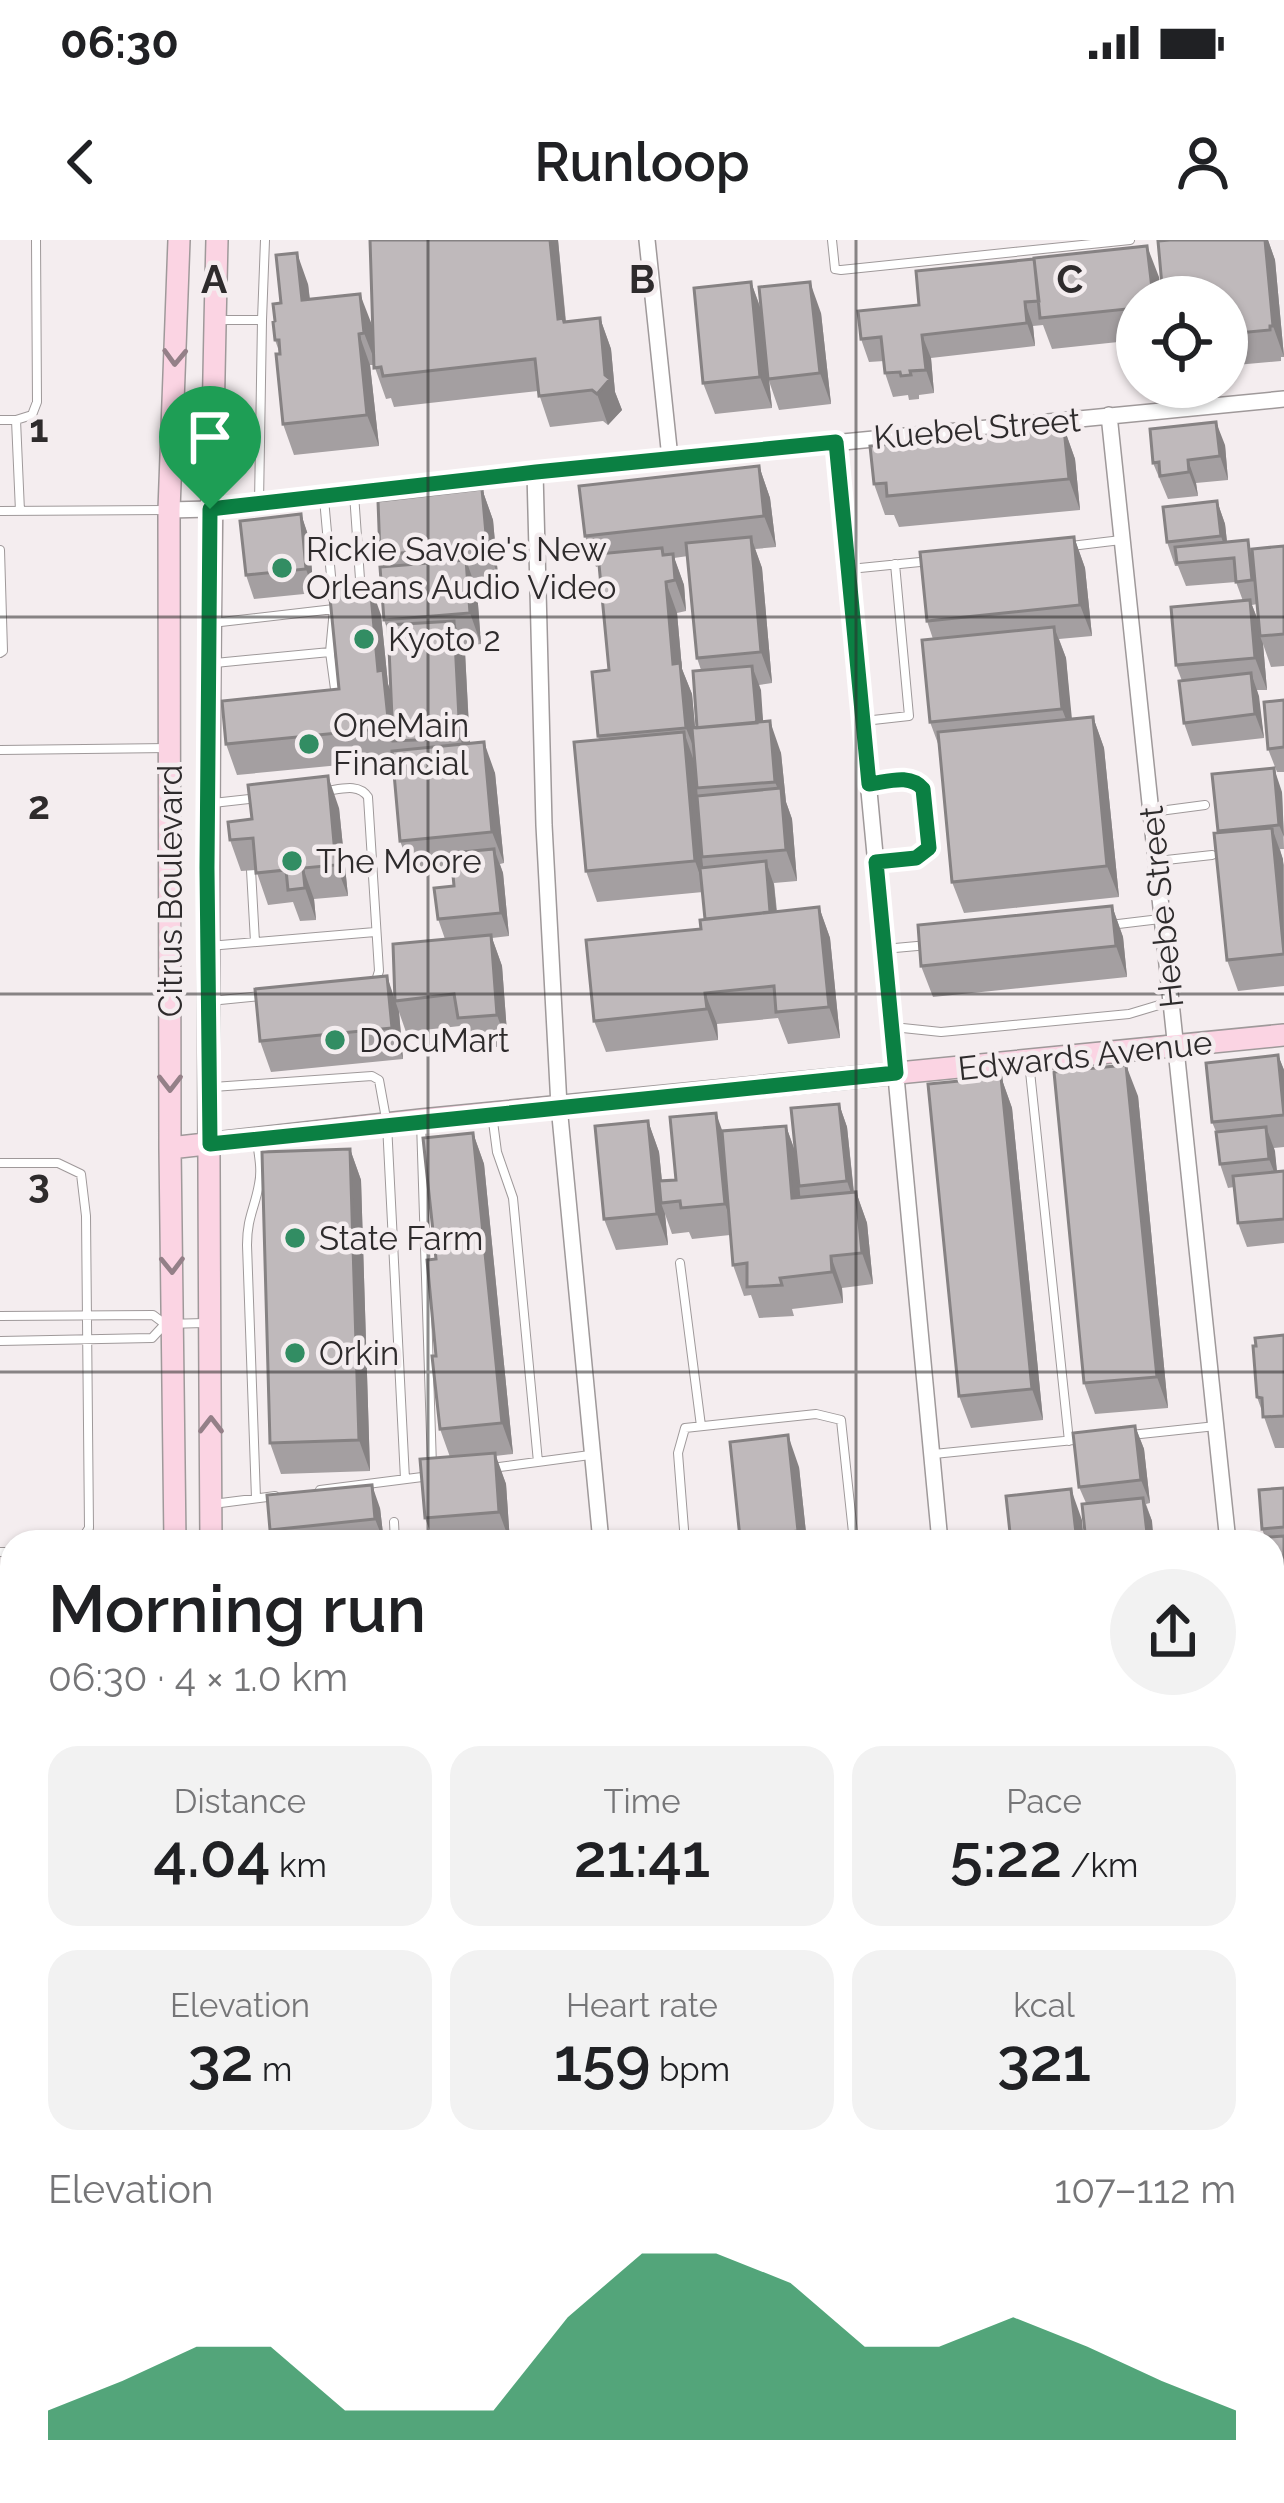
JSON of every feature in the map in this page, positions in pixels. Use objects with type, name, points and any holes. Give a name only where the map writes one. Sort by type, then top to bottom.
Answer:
[{"type":"street","name":"Citrus Boulevard","points":[[175,1530],[168,1324],[169,510],[179,240]]},
{"type":"street","name":"Citrus Boulevard","points":[[211,1530],[207,946],[208,804],[216,714],[209,624],[217,240]]},
{"type":"street","points":[[647,240],[670,458]]},
{"type":"street","name":"Kuebel Street","points":[[169,510],[1284,399]]},
{"type":"street","name":"Heebe Street","points":[[1109,416],[1227,1530]]},
{"type":"street","points":[[836,442],[939,1530]]},
{"type":"street","points":[[536,472],[544,825],[559,1106],[601,1530]]},
{"type":"street","name":"Edwards Avenue","points":[[170,1148],[1284,1035]]},
{"type":"lane","points":[[0,420],[32,415],[38,401],[36,240]]},
{"type":"lane","points":[[259,503],[265,240]]},
{"type":"lane","points":[[832,240],[835,269],[841,270],[1130,240]]},
{"type":"lane","points":[[215,320],[262,320]]},
{"type":"lane","points":[[16,420],[20,511]]},
{"type":"lane","points":[[209,624],[334,609],[354,602],[361,591],[354,492]]},
{"type":"lane","points":[[324,495],[335,689],[325,702]]},
{"type":"lane","points":[[0,511],[169,510]]},
{"type":"lane","points":[[1054,548],[1122,540]]},
{"type":"lane","points":[[0,550],[0,653]]},
{"type":"lane","points":[[848,569],[940,560]]},
{"type":"lane","points":[[863,722],[909,716],[895,564]]},
{"type":"lane","points":[[209,664],[330,652]]},
{"type":"lane","points":[[0,750],[170,748]]},
{"type":"lane","points":[[869,784],[917,782],[923,789],[929,848],[916,858],[876,862]]},
{"type":"lane","points":[[312,793],[355,788],[368,797],[379,971],[370,986]]},
{"type":"lane","points":[[208,804],[269,797]]},
{"type":"lane","points":[[247,800],[248,817]]},
{"type":"lane","points":[[1151,812],[1205,806]]},
{"type":"lane","points":[[1156,861],[1212,855]]},
{"type":"lane","points":[[251,870],[255,943]]},
{"type":"lane","points":[[1093,926],[1162,919]]},
{"type":"lane","points":[[207,946],[375,932]]},
{"type":"lane","points":[[884,950],[931,944]]},
{"type":"lane","points":[[209,1001],[263,996]]},
{"type":"lane","points":[[892,1027],[964,1030],[1129,1014],[1171,1001]]},
{"type":"lane","points":[[1029,1060],[1069,1441]]},
{"type":"lane","points":[[209,1088],[372,1076],[380,1080],[387,1124],[405,1479]]},
{"type":"lane","points":[[492,1113],[496,1152],[513,1198],[538,1462]]},
{"type":"lane","points":[[299,1493],[433,1476],[421,1120]]},
{"type":"lane","points":[[256,1498],[247,1221],[261,1173],[257,1138]]},
{"type":"lane","points":[[0,1163],[58,1162],[81,1174],[86,1216],[88,1530]]},
{"type":"lane","points":[[680,1263],[701,1426]]},
{"type":"lane","points":[[0,1316],[153,1315],[168,1324],[210,1323]]},
{"type":"lane","points":[[0,1341],[152,1338],[168,1324]]},
{"type":"lane","points":[[685,1530],[678,1454],[685,1428],[816,1414],[841,1420],[853,1530]]},
{"type":"lane","points":[[1111,1436],[1216,1426]]},
{"type":"lane","points":[[932,1454],[1090,1438]]},
{"type":"lane","points":[[475,1470],[593,1455]]},
{"type":"lane","points":[[211,1504],[278,1496]]},
{"type":"lane","points":[[394,1522],[394,1530]]},
{"type":"building","points":[[370,240],[550,240],[558,319],[600,318],[605,375],[610,379],[597,394],[592,390],[539,396],[535,359],[383,376],[381,367],[374,368]]},
{"type":"building","points":[[1265,240],[1270,330],[1248,332],[1248,276],[1161,276],[1158,241]]},
{"type":"building","points":[[1147,246],[1151,276],[1116,276],[1116,310],[1040,318],[1034,258]]},
{"type":"building","points":[[297,253],[302,300],[360,294],[367,415],[283,424],[276,354],[280,354],[279,340],[275,340],[273,322],[273,304],[281,303],[276,255]]},
{"type":"building","points":[[1034,259],[1039,301],[1025,302],[1027,323],[922,335],[926,370],[901,376],[900,372],[885,373],[881,337],[861,339],[858,311],[919,305],[916,271]]},
{"type":"building","points":[[751,282],[760,377],[703,383],[694,288]]},
{"type":"building","points":[[810,282],[820,373],[768,379],[759,287]]},
{"type":"building","points":[[1216,422],[1220,456],[1188,460],[1189,472],[1160,476],[1159,462],[1153,463],[1150,429]]},
{"type":"building","points":[[1064,428],[1069,479],[887,496],[886,483],[874,484],[870,446]]},
{"type":"building","points":[[759,466],[764,516],[585,536],[579,486]]},
{"type":"building","points":[[482,489],[487,545],[380,555],[378,501]]},
{"type":"building","points":[[1217,501],[1221,536],[1167,542],[1163,507]]},
{"type":"building","points":[[301,514],[306,569],[246,575],[240,521]]},
{"type":"building","points":[[751,537],[761,652],[697,658],[686,543]]},
{"type":"building","points":[[1074,537],[1080,605],[927,621],[920,552]]},
{"type":"building","points":[[1248,540],[1252,580],[1236,582],[1234,558],[1177,563],[1175,547]]},
{"type":"building","points":[[1284,546],[1284,634],[1260,636],[1252,549]]},
{"type":"building","points":[[662,548],[663,555],[673,554],[675,580],[666,582],[673,664],[680,663],[686,728],[598,736],[592,672],[609,670],[598,554]]},
{"type":"building","points":[[466,560],[470,613],[384,620],[380,567]]},
{"type":"building","points":[[370,584],[389,728],[226,744],[222,701],[339,689],[329,588]]},
{"type":"building","points":[[1250,600],[1255,658],[1176,665],[1171,607]]},
{"type":"building","points":[[454,621],[460,738],[393,741],[388,625]]},
{"type":"building","points":[[1054,627],[1062,709],[930,722],[922,640]]},
{"type":"building","points":[[752,666],[757,723],[697,728],[693,671]]},
{"type":"building","points":[[1251,673],[1255,714],[1184,723],[1179,681]]},
{"type":"building","points":[[1284,700],[1284,747],[1268,749],[1264,702]]},
{"type":"building","points":[[1093,717],[1107,866],[952,882],[938,732]]},
{"type":"building","points":[[770,721],[775,782],[697,788],[692,728]]},
{"type":"building","points":[[684,732],[695,861],[586,871],[574,742]]},
{"type":"building","points":[[484,742],[492,832],[400,841],[392,751]]},
{"type":"building","points":[[1274,768],[1279,825],[1218,831],[1212,774]]},
{"type":"building","points":[[328,776],[336,865],[303,868],[305,888],[288,890],[286,870],[256,873],[253,838],[230,840],[228,822],[252,819],[248,785]]},
{"type":"building","points":[[781,788],[786,850],[702,857],[697,796]]},
{"type":"building","points":[[1272,828],[1284,954],[1227,960],[1214,833]]},
{"type":"building","points":[[494,849],[501,913],[438,919],[434,888],[454,886],[451,853]]},
{"type":"building","points":[[766,861],[770,912],[705,919],[700,868]]},
{"type":"building","points":[[1112,906],[1116,946],[921,966],[918,925]]},
{"type":"building","points":[[819,907],[829,1007],[776,1012],[774,986],[705,993],[707,1009],[594,1021],[586,940],[701,929],[700,920]]},
{"type":"building","points":[[491,935],[497,1015],[458,1018],[454,994],[395,1001],[393,944]]},
{"type":"building","points":[[387,976],[392,1028],[260,1041],[255,989]]},
{"type":"building","points":[[1278,1055],[1284,1115],[1212,1122],[1206,1063]]},
{"type":"building","points":[[1126,1065],[1157,1377],[1084,1383],[1054,1072]]},
{"type":"building","points":[[1001,1077],[1032,1389],[959,1396],[928,1084]]},
{"type":"building","points":[[839,1104],[847,1181],[799,1186],[791,1108]]},
{"type":"building","points":[[716,1113],[725,1204],[681,1208],[680,1201],[661,1203],[659,1181],[676,1180],[670,1117]]},
{"type":"building","points":[[648,1121],[657,1214],[604,1219],[595,1126]]},
{"type":"building","points":[[786,1126],[792,1198],[856,1192],[862,1253],[831,1256],[832,1272],[780,1278],[782,1285],[747,1287],[747,1263],[733,1265],[722,1131]]},
{"type":"building","points":[[1266,1127],[1269,1159],[1220,1164],[1216,1132]]},
{"type":"building","points":[[473,1133],[502,1423],[440,1429],[427,1260],[436,1259],[423,1138]]},
{"type":"building","points":[[350,1149],[359,1440],[270,1443],[262,1152]]},
{"type":"building","points":[[1284,1171],[1284,1219],[1238,1223],[1233,1176]]},
{"type":"building","points":[[1284,1335],[1284,1416],[1263,1417],[1262,1398],[1257,1397],[1255,1338]]},
{"type":"building","points":[[1135,1426],[1141,1480],[1079,1487],[1073,1433]]},
{"type":"building","points":[[788,1435],[798,1530],[739,1530],[730,1442]]},
{"type":"building","points":[[495,1453],[499,1512],[425,1518],[420,1459]]},
{"type":"building","points":[[372,1485],[375,1519],[270,1530],[267,1495]]},
{"type":"building","points":[[1284,1488],[1284,1527],[1262,1529],[1259,1490]]},
{"type":"building","points":[[1071,1489],[1076,1530],[1010,1530],[1006,1496]]},
{"type":"building","points":[[1143,1498],[1147,1530],[1085,1530],[1082,1504]]},
{"type":"place","name":"Rickie Savoie's New Orleans Audio Video","points":[[282,568]]},
{"type":"place","name":"Kyoto 2","points":[[364,639]]},
{"type":"place","name":"OneMain Financial","points":[[309,744]]},
{"type":"place","name":"The Moore","points":[[292,861]]},
{"type":"place","name":"DocuMart","points":[[335,1040]]},
{"type":"place","name":"State Farm","points":[[295,1238]]},
{"type":"place","name":"Orkin","points":[[295,1353]]},
{"type":"route","points":[[836,442],[869,784],[917,782],[923,789],[929,848],[916,858],[876,862],[896,1073],[210,1144],[210,509],[836,442]]}]
